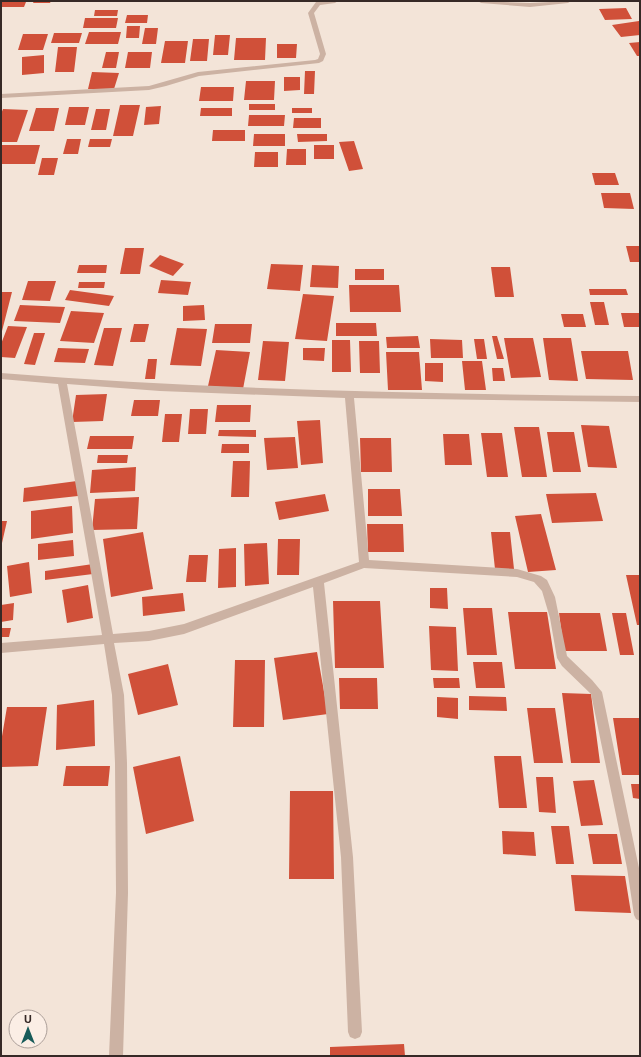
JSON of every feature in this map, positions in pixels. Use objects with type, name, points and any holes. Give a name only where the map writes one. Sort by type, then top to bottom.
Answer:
[{"type":"street","points":[[1,96],[149,88],[164,85],[198,74],[317,62],[321,60],[323,54],[311,13],[318,3],[335,1]]},
{"type":"street","points":[[481,1],[530,4],[568,1]]},
{"type":"street","points":[[1,376],[62,382],[349,395],[640,399]]},
{"type":"street","points":[[62,382],[118,695],[121,764],[122,893],[116,1056]]},
{"type":"street","points":[[349,395],[364,564]]},
{"type":"street","points":[[1,648],[108,641],[149,636],[184,629],[364,564],[517,573],[534,577],[542,583],[549,592],[562,658],[569,666],[590,683],[596,692],[633,868],[640,915]]},
{"type":"street","points":[[318,580],[346,857],[355,1032]]},
{"type":"building","points":[[34,1],[51,1],[50,3],[33,3]]},
{"type":"building","points":[[1,2],[26,2],[24,7],[1,7]]},
{"type":"building","points":[[626,8],[632,19],[605,20],[599,9]]},
{"type":"building","points":[[95,10],[118,10],[117,16],[94,16]]},
{"type":"building","points":[[127,15],[148,15],[147,23],[125,23]]},
{"type":"building","points":[[85,18],[118,18],[116,28],[83,28]]},
{"type":"building","points":[[639,21],[640,35],[621,37],[612,25]]},
{"type":"building","points":[[127,26],[140,26],[139,38],[126,38]]},
{"type":"building","points":[[145,28],[158,28],[156,44],[142,44]]},
{"type":"building","points":[[89,32],[121,32],[118,44],[85,44]]},
{"type":"building","points":[[54,33],[82,33],[79,43],[51,43]]},
{"type":"building","points":[[23,34],[48,34],[43,50],[18,50]]},
{"type":"building","points":[[215,35],[230,35],[228,55],[213,55]]},
{"type":"building","points":[[236,38],[266,38],[265,60],[234,60]]},
{"type":"building","points":[[193,39],[209,39],[207,61],[190,61]]},
{"type":"building","points":[[165,41],[188,41],[185,63],[161,63]]},
{"type":"building","points":[[640,42],[640,56],[637,56],[629,43]]},
{"type":"building","points":[[277,44],[297,44],[296,58],[277,58]]},
{"type":"building","points":[[58,47],[77,47],[74,72],[55,72]]},
{"type":"building","points":[[106,52],[119,52],[116,68],[102,68]]},
{"type":"building","points":[[128,52],[152,52],[150,68],[125,68]]},
{"type":"building","points":[[44,55],[44,73],[22,75],[22,57]]},
{"type":"building","points":[[305,71],[315,71],[314,94],[304,94]]},
{"type":"building","points":[[92,72],[119,73],[114,89],[88,89]]},
{"type":"building","points":[[284,77],[300,77],[300,90],[284,91]]},
{"type":"building","points":[[246,81],[275,81],[274,100],[244,100]]},
{"type":"building","points":[[201,87],[234,87],[233,101],[199,101]]},
{"type":"building","points":[[249,104],[275,104],[275,110],[249,110]]},
{"type":"building","points":[[120,105],[140,105],[133,136],[113,136]]},
{"type":"building","points":[[161,106],[159,124],[144,125],[146,107]]},
{"type":"building","points":[[69,107],[89,107],[85,125],[65,125]]},
{"type":"building","points":[[36,108],[59,108],[54,131],[29,131]]},
{"type":"building","points":[[201,108],[232,108],[232,116],[200,116]]},
{"type":"building","points":[[292,108],[312,108],[312,113],[292,113]]},
{"type":"building","points":[[3,109],[28,110],[17,142],[1,142],[1,114]]},
{"type":"building","points":[[96,109],[110,109],[106,130],[91,130]]},
{"type":"building","points":[[249,115],[285,115],[284,126],[248,126]]},
{"type":"building","points":[[294,118],[321,118],[321,128],[293,128]]},
{"type":"building","points":[[213,130],[245,130],[245,141],[212,141]]},
{"type":"building","points":[[254,134],[285,134],[285,146],[253,146]]},
{"type":"building","points":[[297,134],[327,134],[327,141],[298,142]]},
{"type":"building","points":[[67,139],[81,139],[78,154],[63,154]]},
{"type":"building","points":[[90,139],[112,139],[110,147],[88,147]]},
{"type":"building","points":[[354,141],[363,169],[349,171],[339,142]]},
{"type":"building","points":[[1,145],[40,145],[35,164],[1,164]]},
{"type":"building","points":[[314,145],[334,145],[334,159],[314,159]]},
{"type":"building","points":[[287,149],[306,149],[306,165],[286,165]]},
{"type":"building","points":[[255,152],[278,152],[278,167],[254,167]]},
{"type":"building","points":[[42,158],[58,158],[54,175],[38,175]]},
{"type":"building","points":[[592,173],[615,173],[619,185],[595,185]]},
{"type":"building","points":[[601,193],[630,193],[634,209],[604,208]]},
{"type":"building","points":[[626,246],[640,246],[640,262],[630,262]]},
{"type":"building","points":[[125,248],[144,248],[140,274],[120,274]]},
{"type":"building","points":[[160,255],[184,264],[173,276],[149,266]]},
{"type":"building","points":[[271,264],[303,265],[300,291],[267,289]]},
{"type":"building","points":[[79,265],[107,265],[106,273],[77,273]]},
{"type":"building","points":[[312,265],[339,266],[338,288],[310,287]]},
{"type":"building","points":[[491,267],[510,267],[514,297],[495,297]]},
{"type":"building","points":[[355,269],[384,269],[384,280],[355,280]]},
{"type":"building","points":[[161,280],[191,282],[188,295],[158,293]]},
{"type":"building","points":[[28,281],[56,281],[50,301],[22,300]]},
{"type":"building","points":[[79,282],[105,282],[104,288],[78,288]]},
{"type":"building","points":[[349,285],[399,285],[401,312],[350,312]]},
{"type":"building","points":[[589,289],[626,289],[628,295],[590,295]]},
{"type":"building","points":[[70,290],[114,296],[109,306],[65,300]]},
{"type":"building","points":[[1,292],[12,292],[2,331],[1,331]]},
{"type":"building","points":[[303,294],[334,296],[327,341],[295,339]]},
{"type":"building","points":[[590,302],[604,302],[609,325],[595,325]]},
{"type":"building","points":[[20,305],[65,307],[60,323],[14,321]]},
{"type":"building","points":[[204,305],[205,320],[183,321],[183,306]]},
{"type":"building","points":[[71,311],[104,313],[94,343],[60,341]]},
{"type":"building","points":[[621,313],[640,313],[640,327],[624,327]]},
{"type":"building","points":[[561,314],[583,314],[586,327],[564,327]]},
{"type":"building","points":[[336,323],[376,323],[377,336],[336,336]]},
{"type":"building","points":[[134,324],[149,324],[145,342],[130,342]]},
{"type":"building","points":[[215,324],[252,324],[250,343],[212,343]]},
{"type":"building","points":[[8,326],[27,327],[15,358],[1,357],[1,344]]},
{"type":"building","points":[[104,328],[122,328],[113,366],[94,365]]},
{"type":"building","points":[[177,328],[207,329],[201,366],[170,365]]},
{"type":"building","points":[[34,333],[45,333],[35,365],[24,364]]},
{"type":"building","points":[[418,336],[420,348],[387,348],[386,337]]},
{"type":"building","points":[[492,336],[497,336],[504,359],[497,359]]},
{"type":"building","points":[[504,338],[533,338],[541,377],[511,378]]},
{"type":"building","points":[[543,338],[571,338],[578,381],[549,380]]},
{"type":"building","points":[[430,339],[462,340],[463,358],[431,358]]},
{"type":"building","points":[[474,339],[484,339],[487,359],[477,359]]},
{"type":"building","points":[[332,340],[350,340],[351,372],[332,372]]},
{"type":"building","points":[[263,341],[289,342],[285,381],[258,380]]},
{"type":"building","points":[[359,341],[379,341],[380,373],[360,373]]},
{"type":"building","points":[[58,348],[89,349],[85,363],[54,362]]},
{"type":"building","points":[[303,348],[325,348],[324,361],[303,360]]},
{"type":"building","points":[[216,350],[250,352],[243,389],[208,386]]},
{"type":"building","points":[[581,351],[628,351],[633,380],[586,379]]},
{"type":"building","points":[[386,352],[419,352],[422,390],[388,390]]},
{"type":"building","points":[[148,359],[157,359],[155,379],[145,379]]},
{"type":"building","points":[[462,361],[482,361],[486,390],[465,390]]},
{"type":"building","points":[[425,363],[443,363],[443,382],[425,381]]},
{"type":"building","points":[[492,368],[503,368],[505,381],[493,381]]},
{"type":"building","points":[[107,394],[103,421],[72,422],[76,395]]},
{"type":"building","points":[[134,400],[160,400],[158,416],[131,416]]},
{"type":"building","points":[[217,405],[251,405],[250,422],[215,422]]},
{"type":"building","points":[[190,409],[208,409],[206,434],[188,434]]},
{"type":"building","points":[[165,414],[182,414],[179,442],[162,442]]},
{"type":"building","points":[[320,420],[323,463],[301,465],[297,421]]},
{"type":"building","points":[[581,425],[609,426],[617,468],[588,467]]},
{"type":"building","points":[[514,427],[539,427],[547,477],[522,477]]},
{"type":"building","points":[[219,430],[256,430],[256,437],[218,436]]},
{"type":"building","points":[[547,432],[574,432],[581,472],[553,472]]},
{"type":"building","points":[[481,433],[502,433],[508,477],[487,477]]},
{"type":"building","points":[[443,434],[469,434],[472,465],[445,465]]},
{"type":"building","points":[[90,436],[134,436],[132,449],[87,449]]},
{"type":"building","points":[[295,437],[298,468],[267,470],[264,438]]},
{"type":"building","points":[[360,438],[391,438],[392,472],[361,472]]},
{"type":"building","points":[[222,444],[249,444],[249,453],[221,453]]},
{"type":"building","points":[[98,455],[128,455],[127,463],[97,463]]},
{"type":"building","points":[[233,461],[250,461],[249,497],[231,497]]},
{"type":"building","points":[[136,467],[135,491],[90,493],[92,470]]},
{"type":"building","points":[[77,481],[78,496],[23,502],[24,488]]},
{"type":"building","points":[[368,489],[400,489],[402,516],[368,516]]},
{"type":"building","points":[[596,493],[603,521],[552,523],[546,494]]},
{"type":"building","points":[[325,494],[329,511],[279,520],[275,502]]},
{"type":"building","points":[[139,497],[137,529],[92,530],[95,499]]},
{"type":"building","points":[[72,506],[73,533],[31,539],[31,511]]},
{"type":"building","points":[[541,514],[556,570],[528,572],[515,516]]},
{"type":"building","points":[[1,521],[7,521],[2,543],[1,543]]},
{"type":"building","points":[[367,524],[403,524],[404,552],[368,552]]},
{"type":"building","points":[[143,532],[153,589],[111,597],[103,539]]},
{"type":"building","points":[[491,532],[510,532],[514,569],[495,569]]},
{"type":"building","points":[[278,539],[300,539],[299,575],[277,575]]},
{"type":"building","points":[[73,540],[74,556],[38,560],[38,544]]},
{"type":"building","points":[[267,543],[269,584],[245,586],[244,544]]},
{"type":"building","points":[[236,548],[236,587],[218,588],[219,549]]},
{"type":"building","points":[[189,555],[208,555],[206,582],[186,582]]},
{"type":"building","points":[[29,562],[32,593],[10,597],[7,566]]},
{"type":"building","points":[[93,564],[93,574],[45,580],[45,571]]},
{"type":"building","points":[[626,575],[640,575],[640,625],[637,625]]},
{"type":"building","points":[[88,585],[93,618],[67,623],[62,590]]},
{"type":"building","points":[[430,588],[447,588],[448,609],[430,608]]},
{"type":"building","points":[[183,593],[185,611],[143,616],[142,597]]},
{"type":"building","points":[[333,601],[380,601],[384,668],[335,668]]},
{"type":"building","points":[[14,603],[13,620],[1,622],[1,605]]},
{"type":"building","points":[[463,608],[492,608],[497,655],[467,655]]},
{"type":"building","points":[[508,612],[547,612],[556,669],[515,669]]},
{"type":"building","points":[[559,613],[600,613],[607,651],[564,651]]},
{"type":"building","points":[[612,613],[626,613],[634,655],[620,655]]},
{"type":"building","points":[[429,626],[456,627],[458,671],[431,670]]},
{"type":"building","points":[[1,628],[11,628],[9,637],[1,637]]},
{"type":"building","points":[[317,652],[328,714],[283,720],[274,658]]},
{"type":"building","points":[[235,660],[265,660],[264,727],[233,727]]},
{"type":"building","points":[[473,662],[502,662],[505,688],[476,688]]},
{"type":"building","points":[[168,664],[178,705],[138,715],[128,674]]},
{"type":"building","points":[[339,678],[377,678],[378,709],[340,709]]},
{"type":"building","points":[[433,678],[459,678],[460,688],[434,688]]},
{"type":"building","points":[[562,693],[591,694],[600,763],[571,763]]},
{"type":"building","points":[[469,696],[506,697],[507,711],[469,710]]},
{"type":"building","points":[[437,697],[458,698],[458,719],[437,717]]},
{"type":"building","points":[[94,700],[95,746],[56,750],[57,705]]},
{"type":"building","points":[[7,707],[47,707],[38,766],[1,767],[1,742]]},
{"type":"building","points":[[527,708],[555,708],[563,763],[534,763]]},
{"type":"building","points":[[613,718],[640,718],[640,775],[622,775]]},
{"type":"building","points":[[180,756],[194,821],[146,834],[133,767]]},
{"type":"building","points":[[494,756],[521,756],[527,808],[499,808]]},
{"type":"building","points":[[66,766],[110,766],[108,786],[63,786]]},
{"type":"building","points":[[536,777],[553,777],[556,813],[539,812]]},
{"type":"building","points":[[594,780],[603,825],[581,826],[573,781]]},
{"type":"building","points":[[631,784],[640,784],[640,799],[633,798]]},
{"type":"building","points":[[290,791],[333,791],[334,879],[289,879]]},
{"type":"building","points":[[551,826],[569,826],[574,864],[556,864]]},
{"type":"building","points":[[502,831],[534,832],[536,856],[503,854]]},
{"type":"building","points":[[588,834],[617,834],[622,864],[593,864]]},
{"type":"building","points":[[571,875],[625,876],[631,913],[575,911]]},
{"type":"building","points":[[404,1044],[405,1056],[330,1056],[330,1047]]}]
